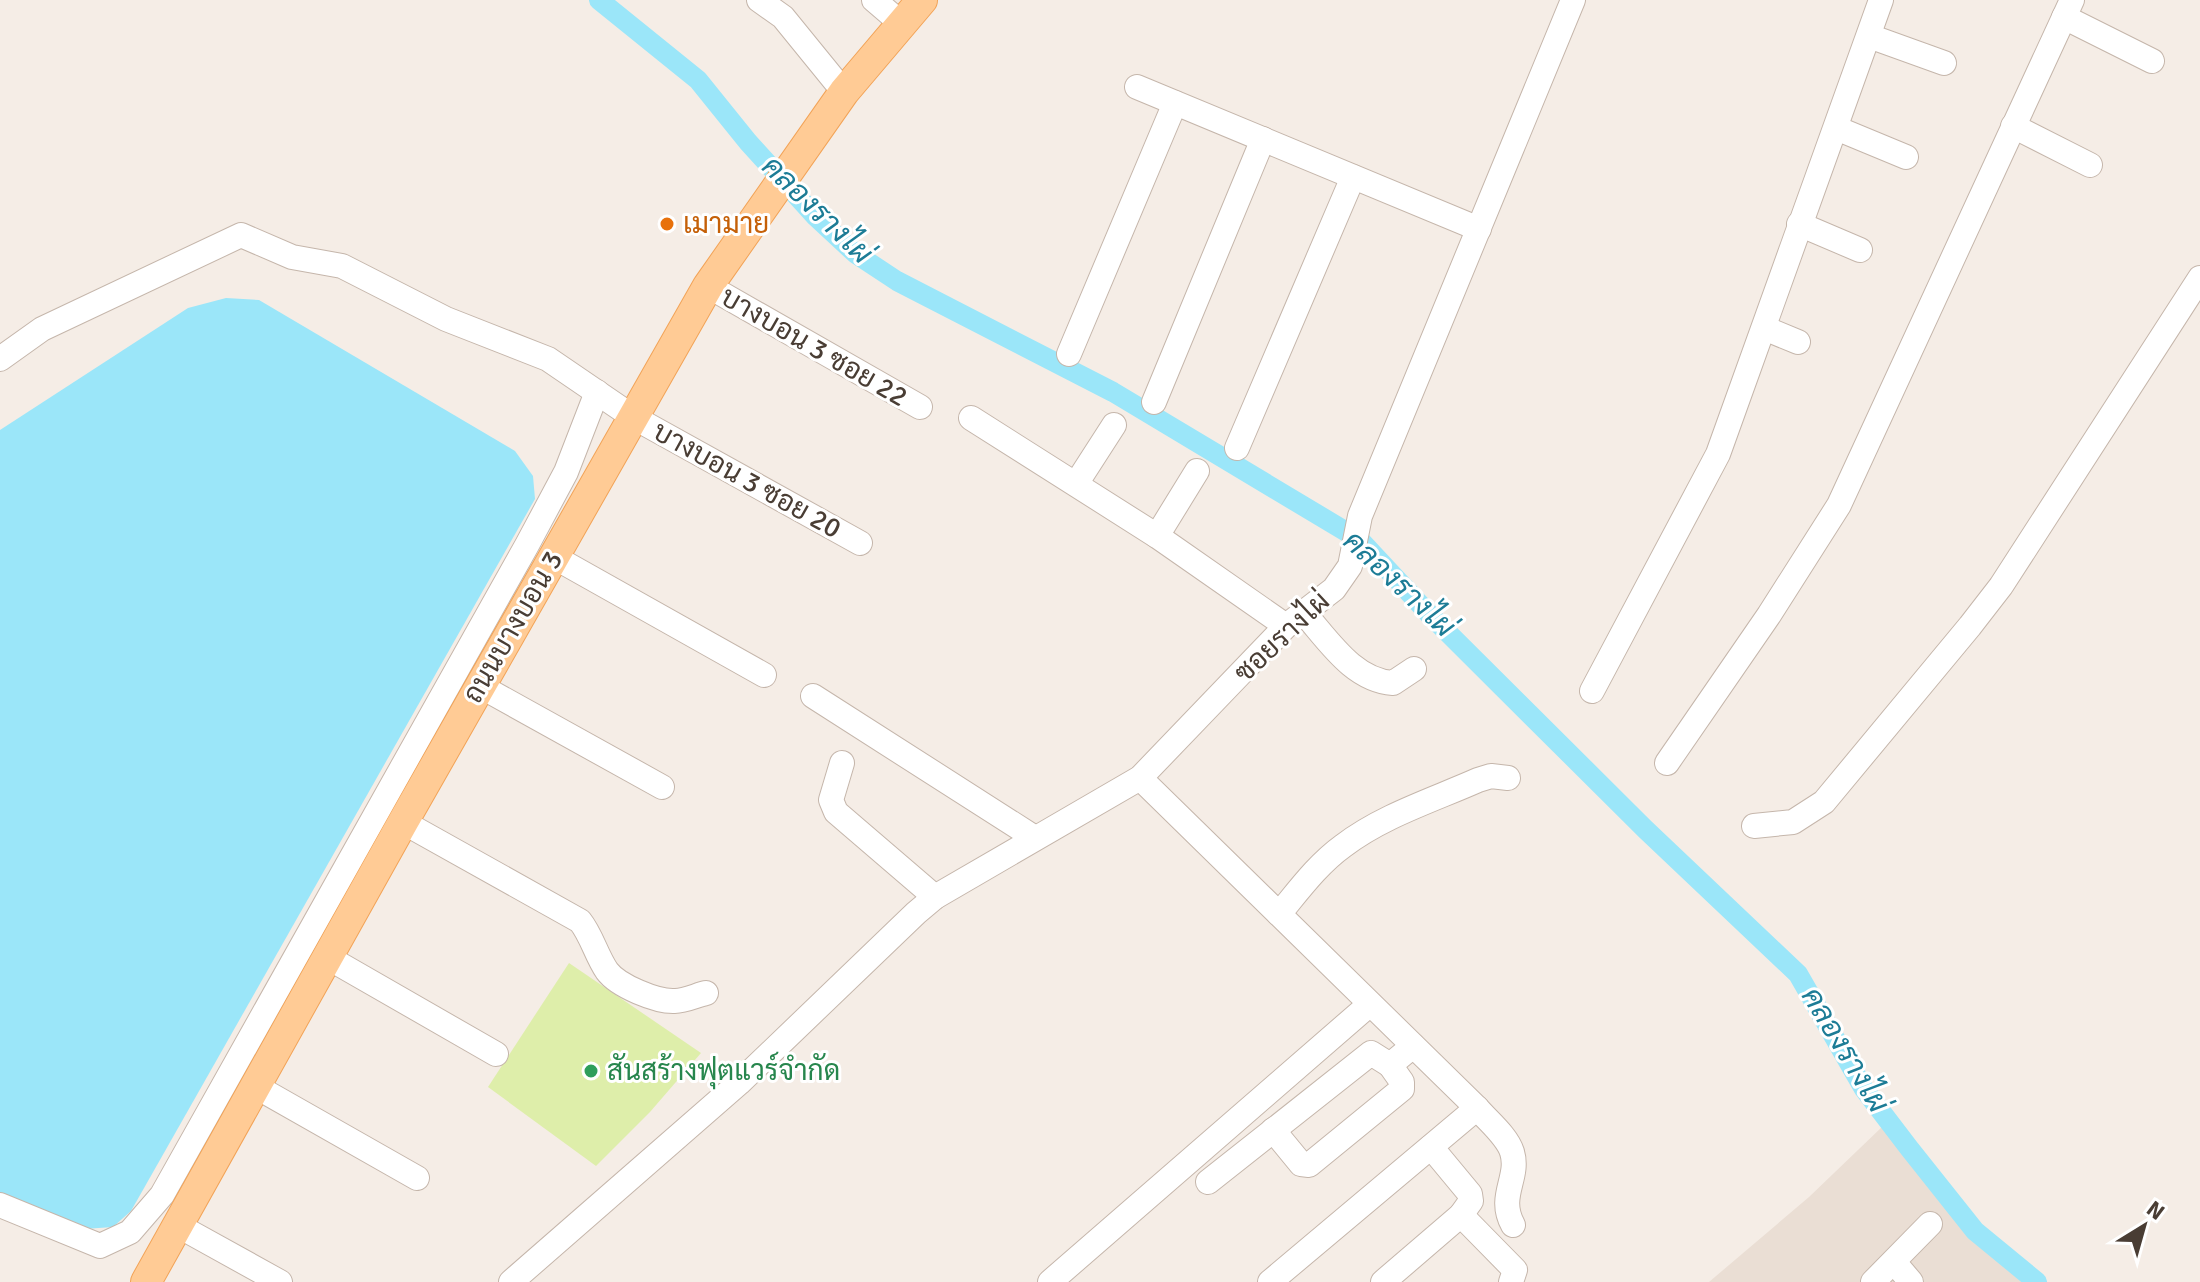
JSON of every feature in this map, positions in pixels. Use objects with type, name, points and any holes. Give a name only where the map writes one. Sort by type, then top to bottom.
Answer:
[{"type":"main road","name":"ถนนบางบอน 3","points":[[146,1282],[708,286],[844,92],[922,0]]},
{"type":"street","points":[[759,0],[783,17],[844,92]]},
{"type":"street","points":[[874,0],[902,24]]},
{"type":"street","name":"ซอยรางไผ่","points":[[511,1282],[739,1083],[935,897],[1140,778],[1295,619],[1334,589],[1350,566],[1360,516],[1573,0]]},
{"type":"street","points":[[1592,691],[1718,454],[1881,0]]},
{"type":"street","points":[[1667,763],[1769,615],[1839,505],[2068,8],[2152,61]]},
{"type":"street","points":[[1869,36],[1944,63]]},
{"type":"street","points":[[1137,87],[1479,229]]},
{"type":"street","points":[[1069,354],[1175,103]]},
{"type":"street","points":[[2013,126],[2090,165]]},
{"type":"street","points":[[1836,128],[1906,157]]},
{"type":"street","points":[[1154,402],[1263,139]]},
{"type":"street","points":[[1237,448],[1353,177]]},
{"type":"street","points":[[1799,224],[1860,250]]},
{"type":"street","name":"บางบอน 3 ซอย 20","points":[[0,359],[42,329],[241,235],[292,257],[342,266],[446,319],[548,359],[633,417],[860,543]]},
{"type":"street","points":[[1754,826],[1793,822],[1824,802],[1961,638],[2001,586],[2200,278]]},
{"type":"street","name":"บางบอน 3 ซอย 22","points":[[708,286],[920,407]]},
{"type":"street","points":[[1764,328],[1798,342]]},
{"type":"street","points":[[0,1205],[100,1246],[130,1232],[162,1195],[527,545],[566,472],[597,392]]},
{"type":"street","points":[[971,418],[1295,619],[1368,678],[1393,683],[1414,669]]},
{"type":"street","points":[[1076,484],[1114,425]]},
{"type":"street","points":[[1157,536],[1197,471]]},
{"type":"street","points":[[554,557],[764,675]]},
{"type":"street","points":[[480,686],[662,787]]},
{"type":"street","points":[[813,696],[1035,838]]},
{"type":"street","points":[[842,763],[831,800],[836,812],[935,897]]},
{"type":"street","points":[[1279,914],[1341,847],[1367,830],[1478,780],[1491,776],[1508,778]]},
{"type":"street","points":[[1140,778],[1477,1108],[1512,1152],[1513,1163],[1505,1198],[1513,1225]]},
{"type":"street","points":[[403,822],[580,921],[589,932],[608,973],[619,982],[641,994],[675,1001],[706,993]]},
{"type":"street","points":[[327,957],[496,1054]]},
{"type":"street","points":[[1050,1282],[1370,1004]]},
{"type":"street","points":[[1390,1065],[1413,1046]]},
{"type":"street","points":[[1208,1182],[1273,1130],[1371,1053],[1390,1065],[1402,1082],[1402,1089],[1309,1165],[1301,1164],[1273,1130]]},
{"type":"street","points":[[255,1086],[417,1178]]},
{"type":"street","points":[[1270,1282],[1477,1108]]},
{"type":"street","points":[[1383,1282],[1461,1215],[1471,1201],[1470,1194],[1431,1147]]},
{"type":"street","points":[[1461,1215],[1515,1270],[1511,1282]]},
{"type":"street","points":[[1873,1282],[1930,1224]]},
{"type":"street","points":[[177,1225],[280,1282]]},
{"type":"street","points":[[1894,1262],[1911,1282]]},
{"type":"shaded area","points":[[1883,1126],[1979,1245],[2022,1282],[1709,1282],[1809,1197]]},
{"type":"green space","name":"สันสร้างฟุตแวร์จำกัด","points":[[569,963],[701,1053],[650,1112],[596,1166],[488,1087]]},
{"type":"water","points":[[226,298],[259,300],[515,451],[533,476],[535,499],[131,1211],[113,1227],[84,1229],[0,1193],[0,430],[188,308]]},
{"type":"waterway","name":"คลองรางไผ่","points":[[599,0],[698,80],[748,142],[816,217],[856,254],[897,281],[1113,392],[1360,540],[1429,614],[1645,829],[1798,974],[1864,1089],[1909,1148],[1975,1231],[2037,1282]]},
{"type":"place","name":"เมามาย","points":[[667,224]]},
{"type":"place","name":"สันสร้างฟุตแวร์จำกัด","points":[[591,1071]]}]
